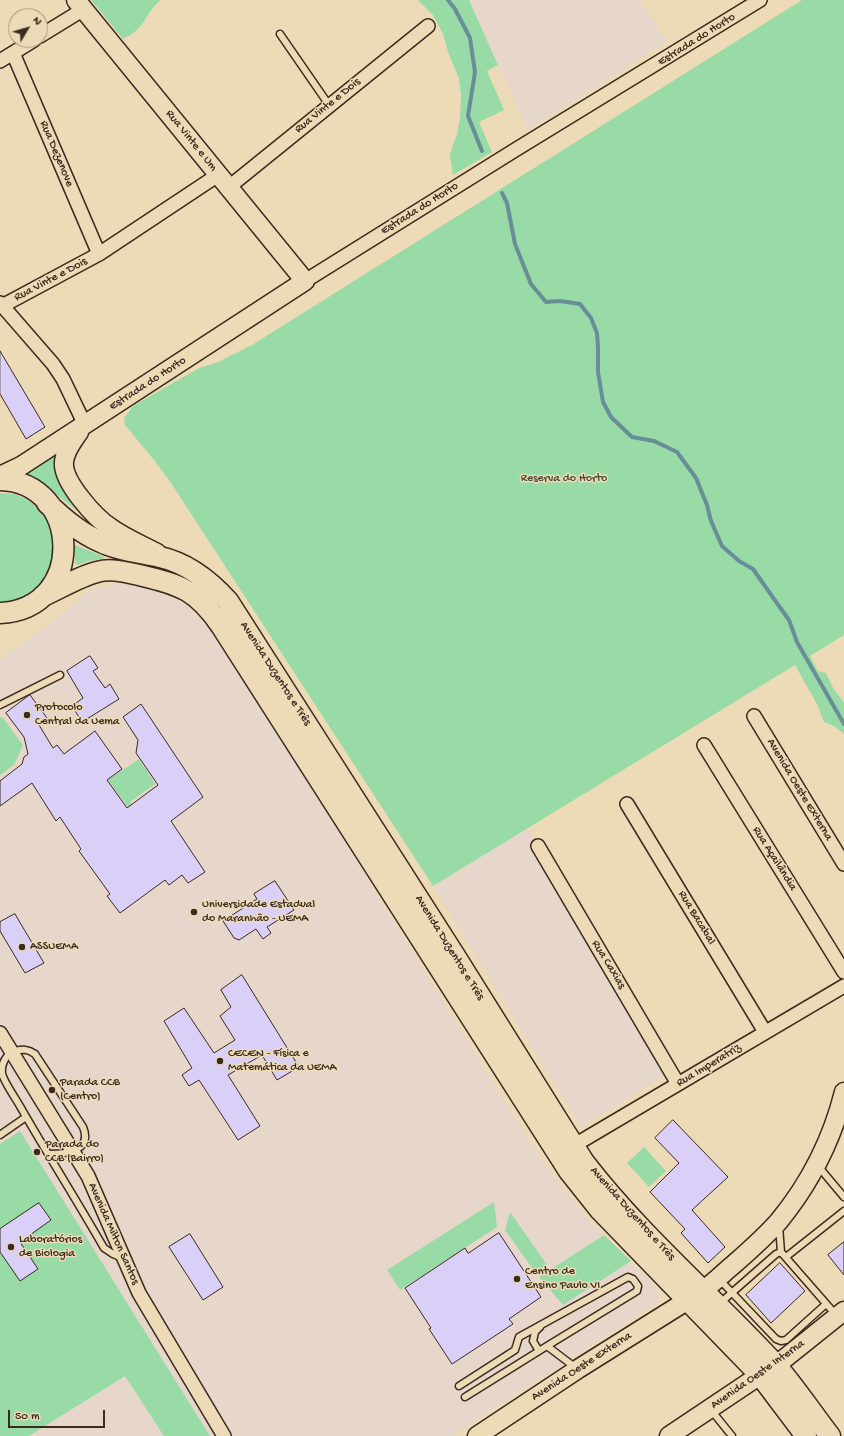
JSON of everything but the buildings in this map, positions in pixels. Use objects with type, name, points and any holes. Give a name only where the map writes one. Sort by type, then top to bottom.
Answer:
[{"type":"main road","name":"Avenida Duzentos e Três","points":[[0,480],[23,485],[38,494],[74,527],[101,543],[161,557],[190,569],[205,579],[228,601],[455,956],[573,1146],[608,1192],[695,1295],[724,1299],[761,1338],[768,1370],[801,1433]]},
{"type":"main road","points":[[3,615],[27,607],[43,596],[54,584],[61,570],[65,550],[62,529],[47,503]]},
{"type":"main road","name":"Avenida Duzentos e Três","points":[[43,596],[92,573],[104,570],[120,570],[177,585],[194,594],[209,608],[558,1156],[577,1182],[600,1210],[695,1295],[830,1436]]},
{"type":"street","name":"Estrada do Horto","points":[[0,476],[21,466],[305,281],[508,154],[760,0]]},
{"type":"street","name":"Rua Vinte e Um","points":[[80,5],[305,281]]},
{"type":"street","points":[[48,30],[80,5]]},
{"type":"street","name":"Rua Vinte e Dois","points":[[85,425],[63,379],[53,364],[1,305],[99,254],[224,181],[329,105],[428,26]]},
{"type":"street","points":[[0,61],[21,48]]},
{"type":"street","name":"Rua Dezenove","points":[[13,53],[99,254]]},
{"type":"street","name":"Estrada do Horto","points":[[85,425],[70,444],[65,457],[64,467],[70,484],[94,513],[110,528],[176,562]]},
{"type":"street","name":"Avenida Oeste Externa","points":[[754,716],[844,864]]},
{"type":"street","name":"Rua Açailândia","points":[[704,745],[844,972]]},
{"type":"street","name":"Rua Bacabal","points":[[626,804],[765,1032]]},
{"type":"street","name":"Rua Caxias","points":[[538,846],[678,1084]]},
{"type":"street","name":"Rua Imperatriz","points":[[573,1146],[844,986]]},
{"type":"street","name":"Avenida Milton Santos","points":[[0,1033],[88,1176],[122,1258],[139,1293],[224,1436]]},
{"type":"street","name":"Avenida Oeste Externa","points":[[477,1436],[578,1369],[711,1285],[718,1277],[757,1244],[779,1221],[802,1190],[817,1165],[832,1130],[844,1092]]},
{"type":"street","name":"Avenida Oeste Interna","points":[[669,1436],[784,1359],[835,1311]]},
{"type":"lane","points":[[280,34],[329,105]]},
{"type":"lane","points":[[0,705],[60,674]]},
{"type":"lane","points":[[49,1154],[61,1154],[74,1151],[82,1146],[86,1136],[83,1127],[35,1054],[31,1051],[23,1049],[12,1052],[7,1056],[1,1072],[104,1248],[122,1258]]},
{"type":"lane","points":[[0,1135],[26,1117]]},
{"type":"lane","points":[[817,1165],[844,1196]]},
{"type":"lane","points":[[718,1277],[724,1299],[776,1254],[784,1254],[844,1211]]},
{"type":"lane","points":[[761,1338],[776,1339],[781,1341],[786,1340],[835,1311],[784,1254],[779,1221]]},
{"type":"lane","points":[[459,1386],[515,1350],[519,1337],[628,1276],[634,1279],[638,1286],[637,1291],[465,1396]]},
{"type":"lane","points":[[539,1351],[533,1341],[535,1332],[543,1324]]},
{"type":"lane","points":[[547,1346],[578,1369]]},
{"type":"lane","points":[[710,1409],[732,1436]]},
{"type":"shaded area","points":[[469,0],[640,0],[667,42],[528,130]]},
{"type":"shaded area","name":"Universidade Estadual do Maranhão - UEMA","points":[[122,583],[150,588],[182,602],[212,627],[544,1164],[594,1226],[661,1292],[659,1302],[452,1436],[0,1436],[0,659],[48,625],[91,589]]},
{"type":"shaded area","points":[[528,828],[676,1069],[581,1127],[433,886]]},
{"type":"green space","points":[[91,0],[161,0],[141,25],[131,35],[123,39]]},
{"type":"green space","points":[[418,0],[469,0],[498,65],[487,71],[504,110],[479,122],[492,152],[453,175],[450,156],[457,135],[460,118],[461,96],[459,79],[448,52],[443,34],[433,15]]},
{"type":"green space","name":"Reserva do Horto","points":[[802,0],[844,0],[844,635],[810,656],[818,671],[826,673],[832,686],[844,703],[844,734],[834,726],[824,722],[817,704],[795,665],[433,886],[171,483],[125,425],[124,418],[133,406],[199,368],[216,363],[252,345]]},
{"type":"green space","points":[[58,449],[86,516],[85,517],[43,484],[21,473]]},
{"type":"green space","points":[[0,493],[14,494],[24,498],[42,511],[49,519],[58,549],[44,588],[0,608]]},
{"type":"green space","points":[[75,545],[105,558],[78,565],[75,563]]},
{"type":"green space","points":[[0,717],[3,718],[23,745],[14,765],[0,775]]},
{"type":"green space","points":[[139,759],[155,784],[130,802],[142,819],[142,826],[108,780]]},
{"type":"green space","points":[[20,1131],[210,1436],[164,1436],[125,1376],[29,1436],[0,1436],[0,1144]]},
{"type":"green space","points":[[644,1147],[666,1171],[649,1187],[627,1163]]},
{"type":"green space","points":[[494,1202],[497,1227],[400,1290],[387,1270]]},
{"type":"green space","points":[[510,1212],[547,1265],[535,1272],[505,1230]]},
{"type":"green space","points":[[604,1235],[631,1261],[563,1305],[539,1277]]},
{"type":"waterway","points":[[448,0],[455,9],[470,38],[475,72],[468,116],[482,151]]},
{"type":"waterway","points":[[502,193],[507,203],[515,244],[531,284],[546,302],[560,301],[580,304],[591,318],[597,333],[598,372],[603,402],[611,417],[632,437],[654,441],[677,452],[696,478],[707,505],[711,521],[722,546],[739,561],[753,569],[789,620],[797,642],[844,724]]},
{"type":"place","name":"Protocolo Central da Uema","points":[[27,715]]},
{"type":"place","name":"Universidade Estadual do Maranhão - UEMA","points":[[194,912]]},
{"type":"place","name":"ASSUEMA","points":[[22,947]]},
{"type":"place","name":"CECEN - Física e Matemática da UEMA","points":[[220,1061]]},
{"type":"place","name":"Parada CCB (Centro)","points":[[52,1090]]},
{"type":"place","name":"Parada do CCB (Bairro)","points":[[37,1152]]},
{"type":"place","name":"Laboratórios de Biologia","points":[[11,1247]]},
{"type":"place","name":"Centro de Ensino Paulo VI","points":[[517,1279]]}]
